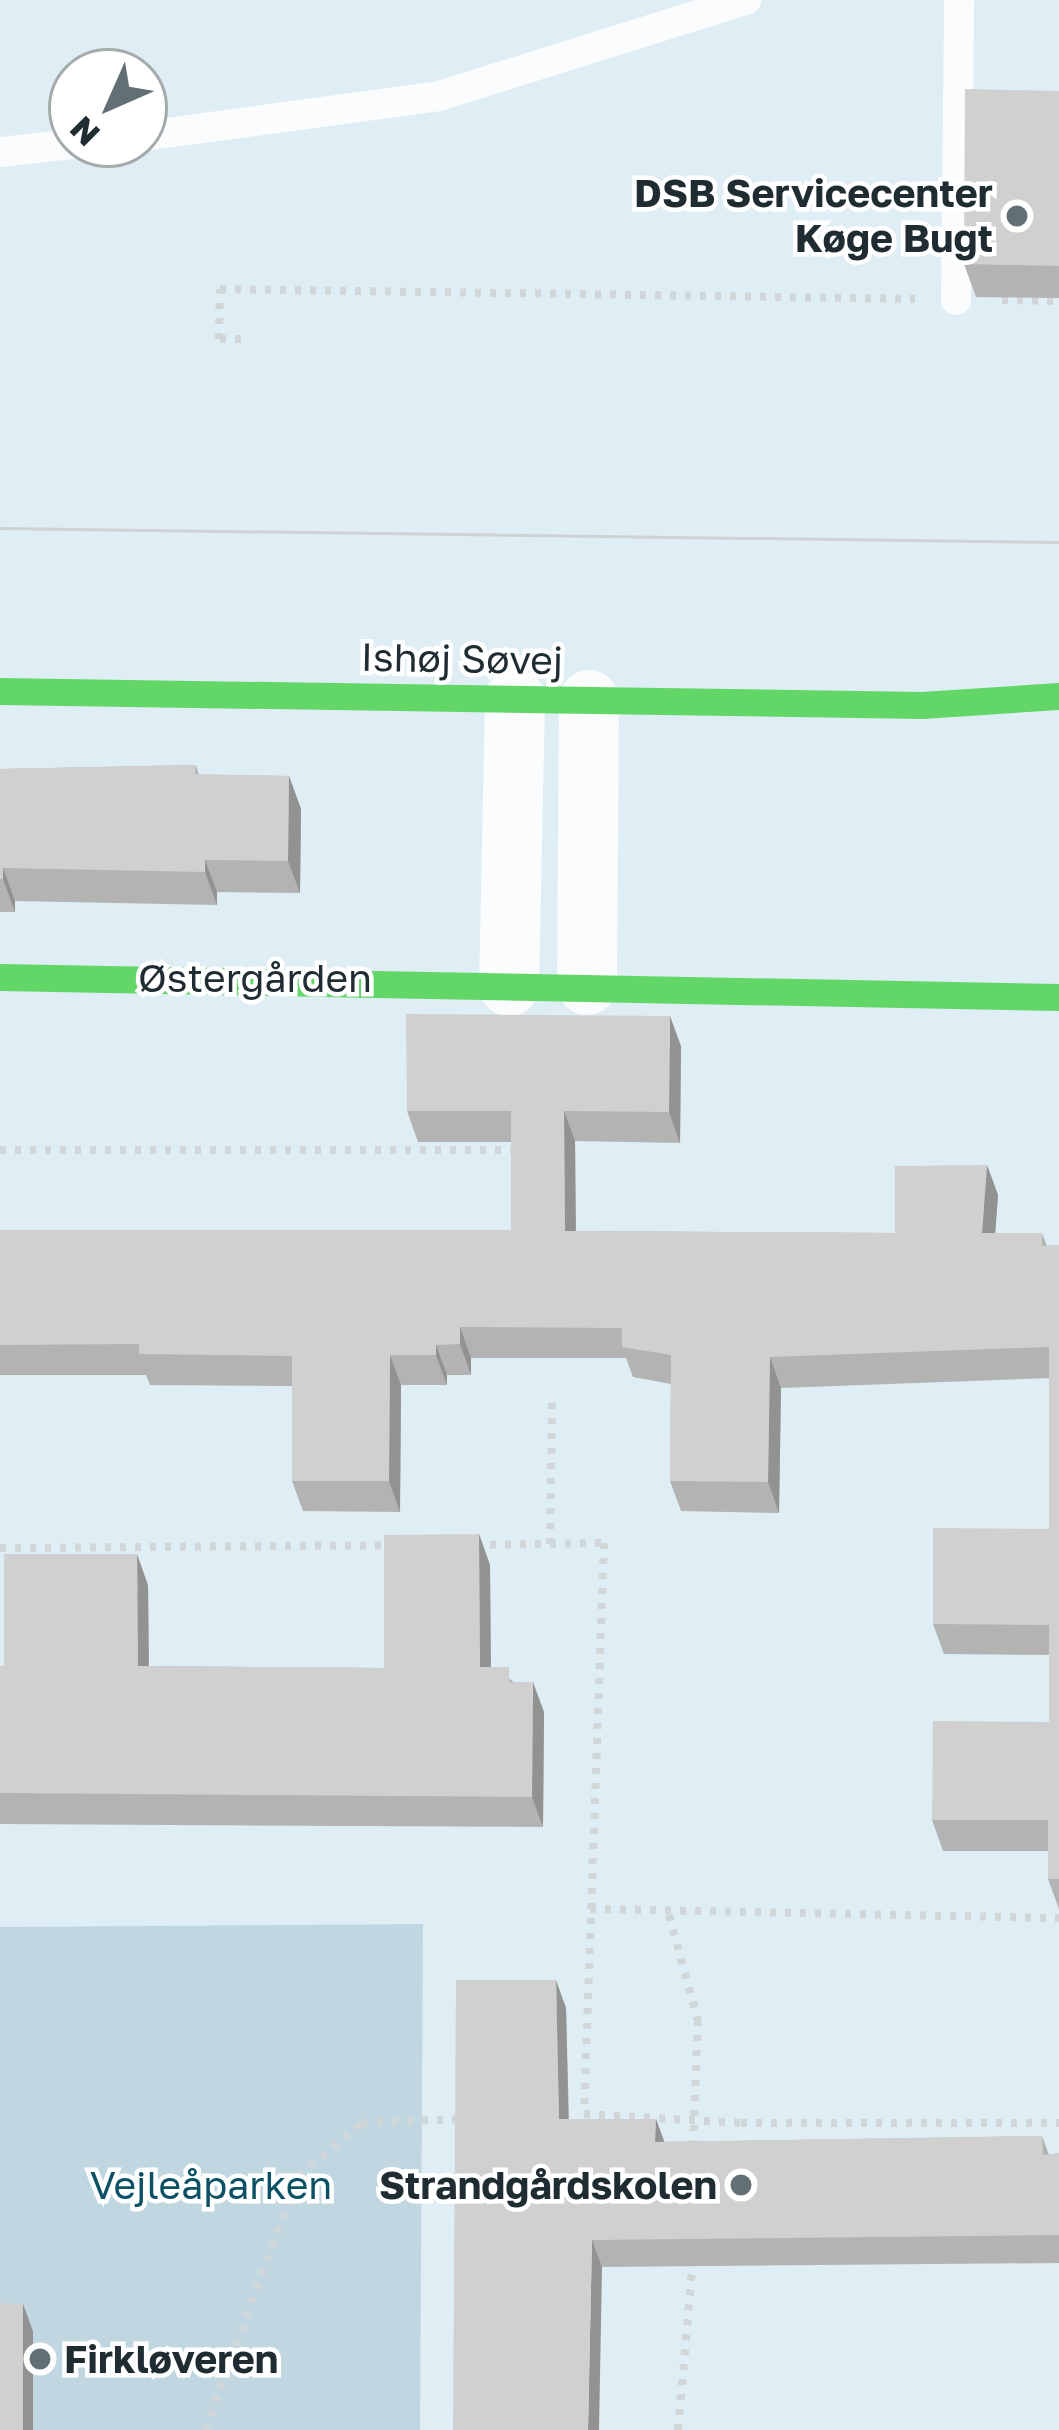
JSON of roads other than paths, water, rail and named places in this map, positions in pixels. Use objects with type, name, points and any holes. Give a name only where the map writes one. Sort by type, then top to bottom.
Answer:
[{"type":"street","name":"Ishøj Søvej","points":[[0,691],[922,705],[1059,696]]},
{"type":"street","points":[[509,986],[515,699]]},
{"type":"street","points":[[587,986],[589,700]]},
{"type":"street","name":"Ishøj Søvej","points":[[922,705],[1036,727]]},
{"type":"street","name":"Østergården","points":[[0,976],[1059,997]]},
{"type":"lane","points":[[168,133],[439,95],[746,0]]},
{"type":"lane","points":[[956,300],[959,0]]},
{"type":"lane","points":[[0,152],[48,147]]},
{"type":"tram line","points":[[0,528],[1059,542]]},
{"type":"place","name":"DSB Servicecenter Køge Bugt","points":[[1017,216]]},
{"type":"place","name":"Strandgårdskolen","points":[[741,2185]]},
{"type":"place","name":"Firkløveren","points":[[40,2359]]},
{"type":"park label","name":"Vejleåparken","points":[[211,2185]]}]
